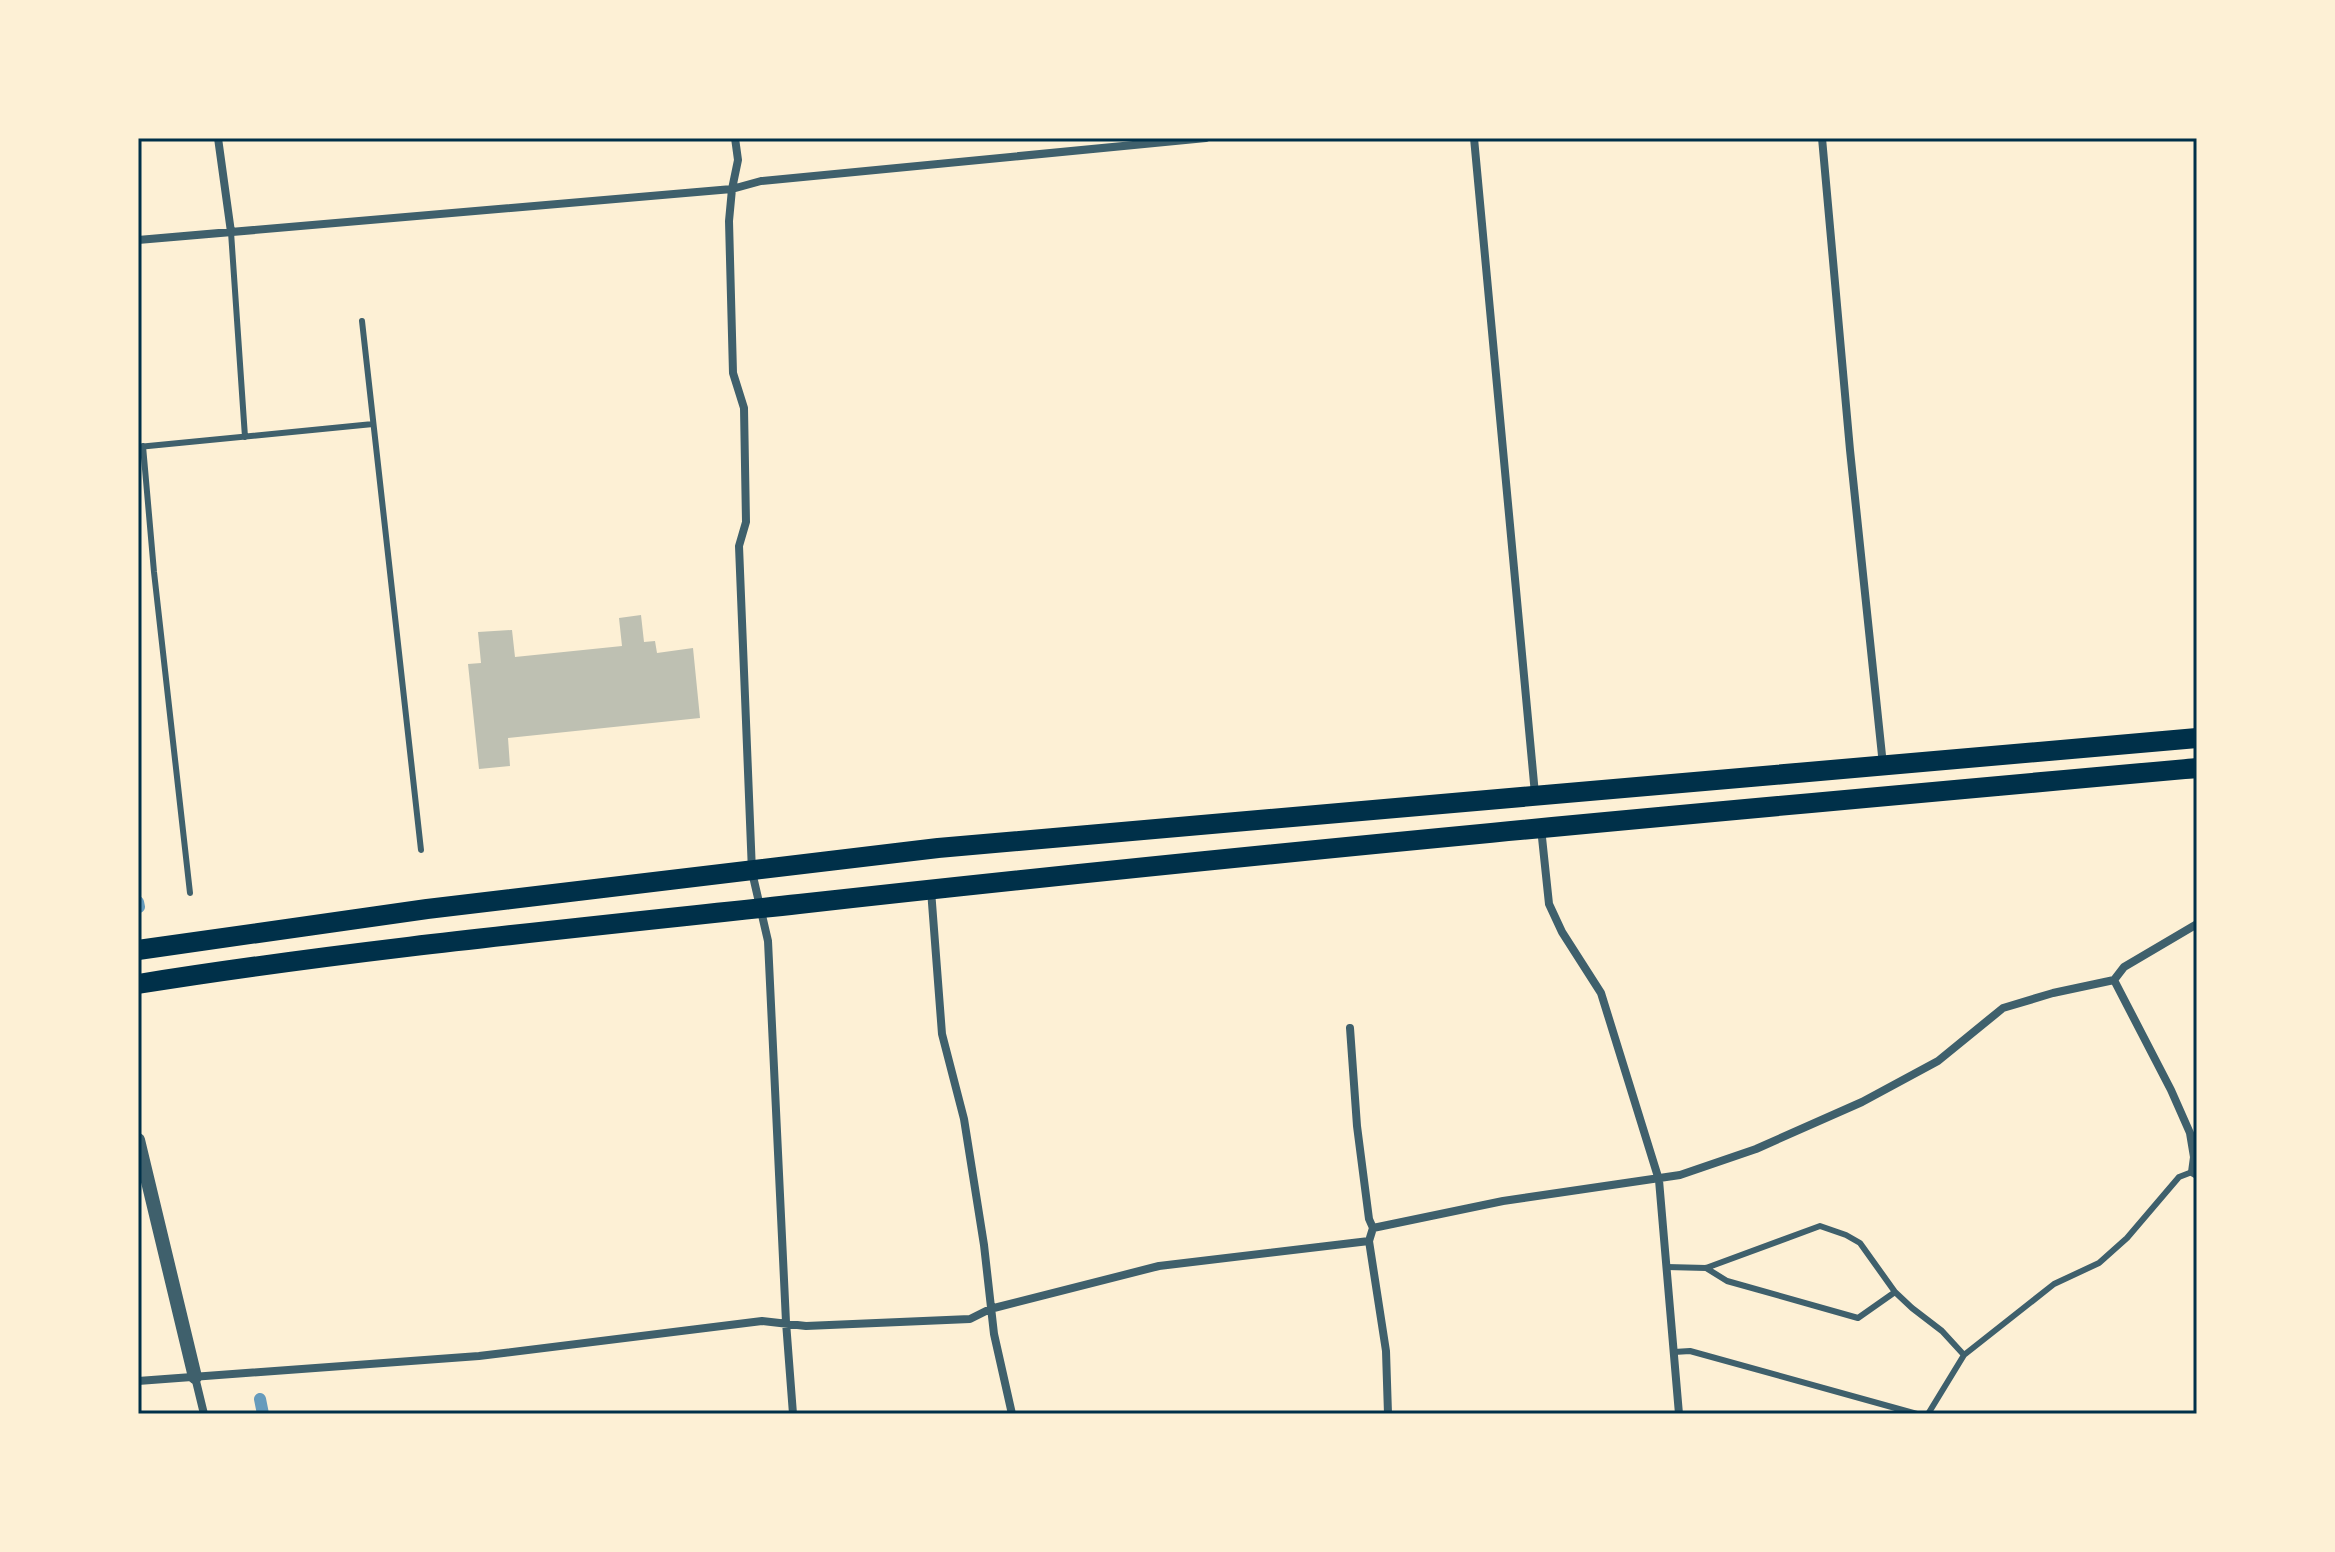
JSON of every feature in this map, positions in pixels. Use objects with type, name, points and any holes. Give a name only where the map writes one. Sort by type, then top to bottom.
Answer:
[{"type":"main road","points":[[138,950],[427,909],[938,848],[2197,738]]},
{"type":"main road","points":[[138,984],[254,965],[931,889],[1541,828],[2197,768]]},
{"type":"street","points":[[218,138],[231,232]]},
{"type":"street","points":[[735,138],[738,160],[729,221],[733,373],[744,408],[746,522],[739,546],[752,872],[768,941],[793,1414]]},
{"type":"street","points":[[138,240],[732,189],[761,181],[1206,138]]},
{"type":"street","points":[[1474,138],[1535,796]]},
{"type":"street","points":[[1822,138],[1883,765]]},
{"type":"street","points":[[1541,828],[1549,904],[1562,932],[1601,993],[1659,1180],[1679,1414]]},
{"type":"street","points":[[931,889],[942,1034],[964,1119],[984,1245],[990,1309],[1012,1414]]},
{"type":"street","points":[[1373,1228],[1503,1201],[1659,1180],[1756,1149],[1862,1102],[1938,1061],[2003,1008],[2114,980],[2124,967],[2197,924]]},
{"type":"street","points":[[2114,980],[2190,1133],[2195,1173]]},
{"type":"street","points":[[1350,1028],[1357,1126],[1369,1219],[1373,1228],[1369,1241],[1386,1351],[1388,1414]]},
{"type":"street","points":[[138,1140],[204,1414]]},
{"type":"street","points":[[138,1381],[479,1356],[762,1321],[806,1326],[970,1319],[990,1309],[1159,1266],[1369,1241]]},
{"type":"lane","points":[[231,232],[245,437]]},
{"type":"lane","points":[[362,321],[421,850]]},
{"type":"lane","points":[[190,893],[140,447],[373,424]]},
{"type":"lane","points":[[1928,1414],[1964,1355],[2054,1284],[2099,1263],[2127,1238],[2179,1177],[2195,1173]]},
{"type":"lane","points":[[1667,1267],[1706,1268],[1820,1226],[1860,1243],[1895,1292],[1942,1331],[1964,1355]]},
{"type":"lane","points":[[1706,1268],[1727,1281],[1858,1318],[1895,1292]]},
{"type":"lane","points":[[1674,1352],[1690,1351],[1917,1414]]},
{"type":"building","points":[[641,615],[644,642],[655,641],[657,653],[693,648],[700,718],[508,738],[510,766],[479,769],[468,664],[481,663],[478,632],[512,630],[515,657],[622,646],[619,618]]},
{"type":"waterway","points":[[138,902],[139,907]]},
{"type":"waterway","points":[[260,1399],[263,1414]]}]
